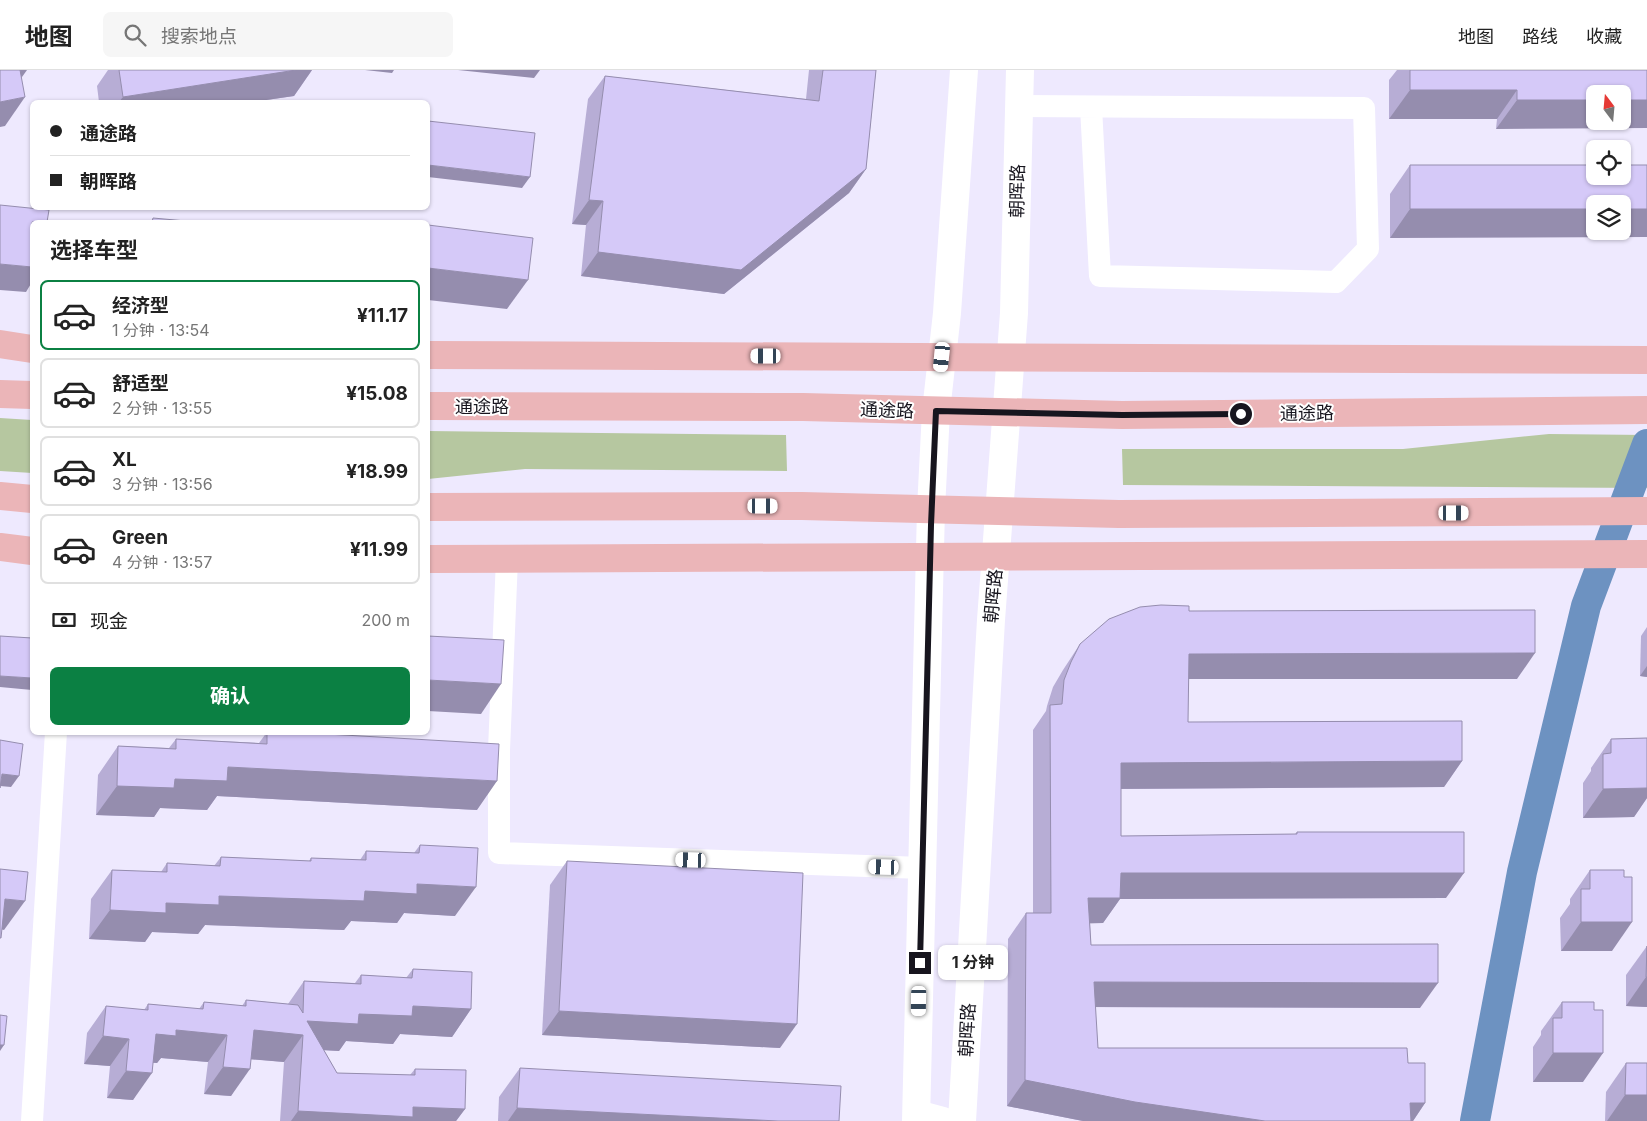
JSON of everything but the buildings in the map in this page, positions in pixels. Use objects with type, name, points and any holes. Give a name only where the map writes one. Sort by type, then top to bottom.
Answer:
[{"type":"main road","points":[[943,1121],[916,1118],[931,509],[936,411],[942,357],[964,70]]},
{"type":"main road","name":"朝晖路","points":[[962,1121],[991,620],[1012,358],[1020,70]]},
{"type":"main road","points":[[0,344],[30,349]]},
{"type":"main road","points":[[430,355],[1647,360]]},
{"type":"main road","points":[[0,394],[30,395]]},
{"type":"main road","name":"通途路","points":[[430,406],[803,407],[1122,415],[1647,410]]},
{"type":"main road","points":[[0,496],[30,499]]},
{"type":"main road","points":[[430,507],[802,506],[1119,514],[1647,511]]},
{"type":"main road","points":[[0,548],[30,551]]},
{"type":"main road","points":[[430,560],[1647,554]]},
{"type":"street","points":[[1020,106],[1364,108],[1368,249],[1336,282],[1100,276],[1091,107]]},
{"type":"street","points":[[507,559],[499,750],[499,853],[922,868]]},
{"type":"street","points":[[32,1119],[56,735]]},
{"type":"green space","points":[[0,418],[30,420],[30,473],[0,471]]},
{"type":"green space","points":[[430,431],[786,435],[787,471],[525,469],[430,479]]},
{"type":"green space","points":[[1549,434],[1647,435],[1647,488],[1123,485],[1122,449],[1403,449]]},
{"type":"waterway","points":[[1475,1121],[1522,872],[1586,606],[1647,444]]},
{"type":"route","points":[[920,963],[931,525],[936,411],[1008,411],[1122,415],[1241,414]]}]
